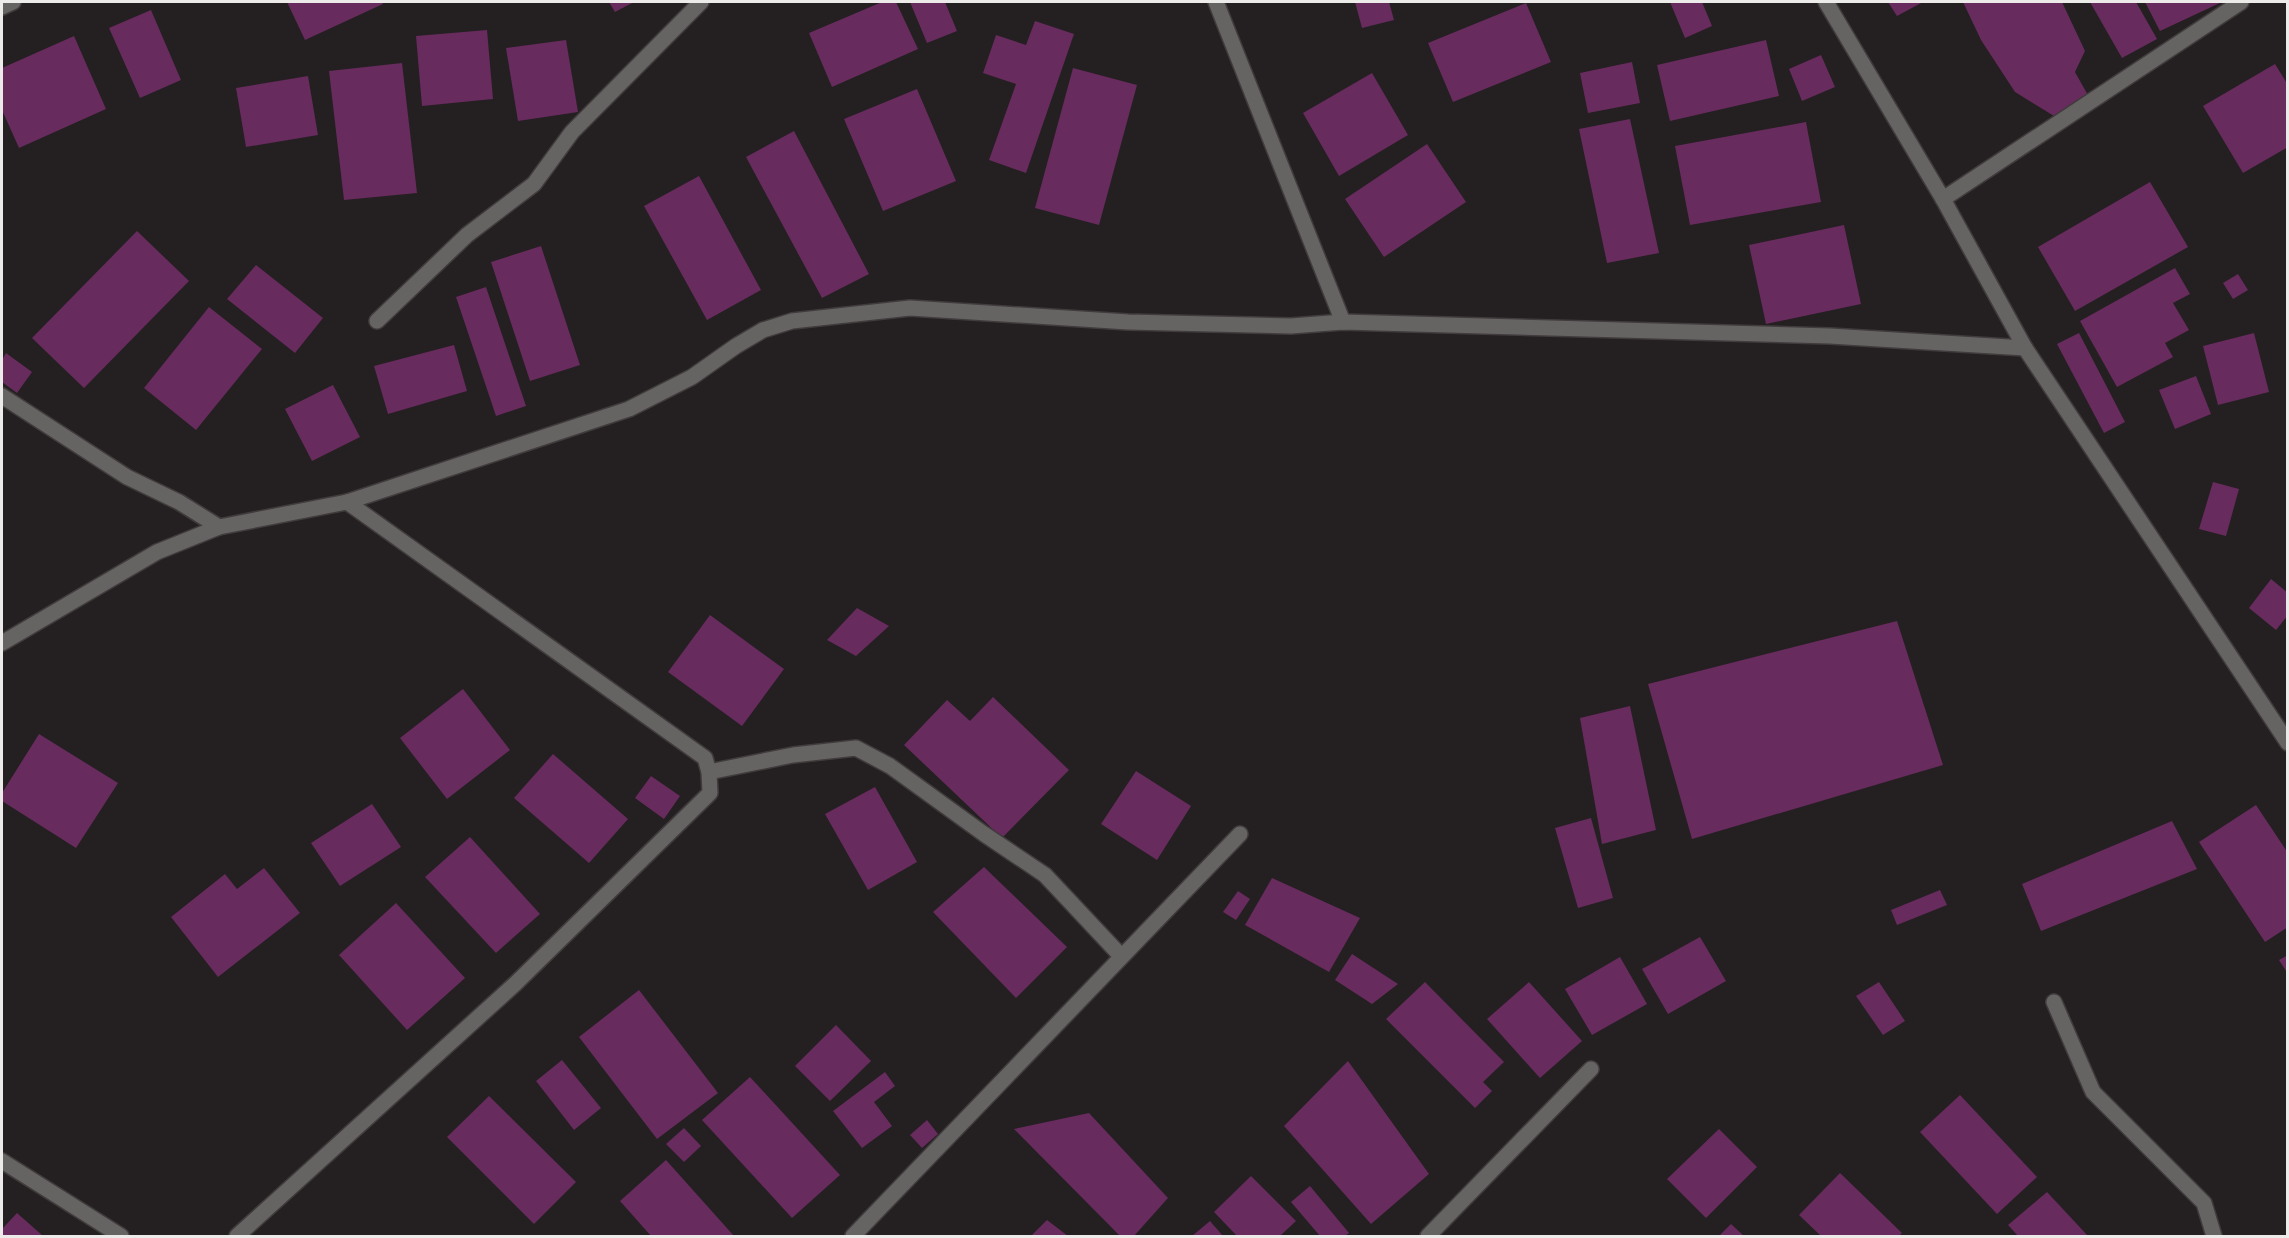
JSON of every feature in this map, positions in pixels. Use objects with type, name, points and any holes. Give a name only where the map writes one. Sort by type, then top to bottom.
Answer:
[{"type":"street","points":[[2,7],[13,2]]},
{"type":"street","points":[[377,321],[466,235],[534,184],[572,132],[701,2]]},
{"type":"street","points":[[1216,2],[1343,322]]},
{"type":"street","points":[[1826,2],[1943,199],[2025,348],[2288,743]]},
{"type":"street","points":[[1943,199],[2241,2]]},
{"type":"street","points":[[2,643],[157,552],[219,527],[347,502],[628,409],[692,377],[763,330],[792,321],[910,308],[1128,322],[1291,326],[1343,322],[1818,335],[2025,348]]},
{"type":"street","points":[[2,396],[127,477],[179,502],[219,527]]},
{"type":"street","points":[[237,1236],[515,984],[710,793],[709,772],[705,758],[347,502]]},
{"type":"street","points":[[709,772],[793,755],[856,748],[890,766],[1045,875],[1121,956]]},
{"type":"street","points":[[854,1236],[1240,834]]},
{"type":"street","points":[[2054,1002],[2093,1092],[2204,1203],[2214,1236]]},
{"type":"street","points":[[1428,1236],[1591,1069]]},
{"type":"street","points":[[2,1161],[121,1236]]},
{"type":"building","points":[[287,2],[382,2],[383,4],[305,40]]},
{"type":"building","points":[[609,2],[634,2],[615,12]]},
{"type":"building","points":[[882,2],[896,2],[918,49],[832,87],[809,33]]},
{"type":"building","points":[[910,2],[945,2],[957,31],[927,43]]},
{"type":"building","points":[[1355,2],[1389,2],[1394,20],[1362,28]]},
{"type":"building","points":[[1670,2],[1702,2],[1712,26],[1685,38]]},
{"type":"building","points":[[1888,2],[1923,2],[1897,16]]},
{"type":"building","points":[[1963,2],[2062,2],[2085,51],[2075,72],[2089,97],[2054,116],[2015,92],[1981,40]]},
{"type":"building","points":[[2090,2],[2136,2],[2157,39],[2122,58]]},
{"type":"building","points":[[2145,2],[2222,2],[2160,31]]},
{"type":"building","points":[[1526,3],[1551,62],[1453,102],[1428,43]]},
{"type":"building","points":[[151,10],[181,80],[140,98],[109,28]]},
{"type":"building","points":[[1035,21],[1074,34],[1026,173],[989,160],[1016,84],[983,73],[996,35],[1026,45]]},
{"type":"building","points":[[487,30],[493,99],[422,106],[416,36]]},
{"type":"building","points":[[74,36],[106,109],[19,148],[2,110],[2,68]]},
{"type":"building","points":[[566,40],[578,112],[518,121],[506,48]]},
{"type":"building","points":[[1766,40],[1779,96],[1670,121],[1657,65]]},
{"type":"building","points":[[1821,55],[1835,87],[1802,101],[1789,69]]},
{"type":"building","points":[[1632,62],[1640,103],[1588,113],[1580,73]]},
{"type":"building","points":[[402,63],[417,193],[344,200],[329,71]]},
{"type":"building","points":[[2275,64],[2288,85],[2288,147],[2243,173],[2203,106]]},
{"type":"building","points":[[1073,68],[1137,85],[1099,225],[1035,208]]},
{"type":"building","points":[[1372,73],[1408,135],[1339,176],[1303,113]]},
{"type":"building","points":[[308,76],[318,135],[246,147],[236,88]]},
{"type":"building","points":[[917,89],[956,181],[883,211],[844,119]]},
{"type":"building","points":[[1630,119],[1659,253],[1607,263],[1579,129]]},
{"type":"building","points":[[1806,122],[1821,202],[1690,225],[1675,146]]},
{"type":"building","points":[[794,131],[869,274],[822,298],[746,157]]},
{"type":"building","points":[[1427,144],[1466,202],[1384,257],[1345,199]]},
{"type":"building","points":[[699,176],[761,290],[707,320],[644,206]]},
{"type":"building","points":[[2150,182],[2188,247],[2075,311],[2038,247]]},
{"type":"building","points":[[1844,225],[1861,304],[1766,324],[1749,245]]},
{"type":"building","points":[[137,231],[189,281],[84,388],[32,338]]},
{"type":"building","points":[[541,246],[580,365],[530,381],[491,262]]},
{"type":"building","points":[[256,265],[323,318],[295,353],[227,299]]},
{"type":"building","points":[[2175,268],[2190,294],[2173,303],[2189,330],[2165,343],[2173,357],[2117,387],[2080,321]]},
{"type":"building","points":[[2238,274],[2248,290],[2233,299],[2223,283]]},
{"type":"building","points":[[486,287],[526,406],[496,416],[456,297]]},
{"type":"building","points":[[209,307],[262,349],[196,430],[144,388]]},
{"type":"building","points":[[2079,333],[2125,422],[2104,433],[2057,344]]},
{"type":"building","points":[[2254,333],[2269,392],[2218,405],[2203,346]]},
{"type":"building","points":[[454,345],[467,391],[388,414],[374,366]]},
{"type":"building","points":[[6,353],[32,372],[17,393],[2,382],[2,360]]},
{"type":"building","points":[[2196,376],[2211,414],[2175,429],[2159,390]]},
{"type":"building","points":[[333,385],[360,437],[312,461],[285,409]]},
{"type":"building","points":[[2213,482],[2239,489],[2226,536],[2199,529]]},
{"type":"building","points":[[2271,579],[2288,593],[2288,615],[2276,630],[2249,608]]},
{"type":"building","points":[[857,608],[889,626],[856,656],[827,640]]},
{"type":"building","points":[[710,615],[784,669],[742,726],[668,672]]},
{"type":"building","points":[[1897,621],[1943,765],[1692,839],[1648,684]]},
{"type":"building","points":[[463,689],[510,750],[447,799],[400,738]]},
{"type":"building","points":[[993,697],[1069,770],[1002,838],[904,745],[947,700],[970,721]]},
{"type":"building","points":[[1630,706],[1656,830],[1602,844],[1580,718]]},
{"type":"building","points":[[39,734],[118,783],[76,848],[2,801],[2,793]]},
{"type":"building","points":[[553,754],[628,819],[589,863],[514,798]]},
{"type":"building","points":[[1136,771],[1191,806],[1157,860],[1101,824]]},
{"type":"building","points":[[651,776],[680,796],[664,819],[635,798]]},
{"type":"building","points":[[875,787],[917,862],[868,890],[825,814]]},
{"type":"building","points":[[372,804],[401,847],[340,886],[311,843]]},
{"type":"building","points":[[2256,805],[2288,853],[2288,927],[2265,942],[2199,842]]},
{"type":"building","points":[[1591,818],[1613,898],[1578,908],[1555,828]]},
{"type":"building","points":[[2172,821],[2197,869],[2041,931],[2022,884]]},
{"type":"building","points":[[470,837],[540,914],[496,953],[425,877]]},
{"type":"building","points":[[984,867],[1067,947],[1016,998],[933,912]]},
{"type":"building","points":[[264,868],[300,913],[218,977],[171,917],[225,874],[237,889]]},
{"type":"building","points":[[1272,878],[1360,918],[1329,972],[1245,925]]},
{"type":"building","points":[[1940,890],[1947,905],[1897,925],[1891,910]]},
{"type":"building","points":[[1238,891],[1250,899],[1236,920],[1223,912]]},
{"type":"building","points":[[396,903],[465,978],[407,1030],[339,955]]},
{"type":"building","points":[[1700,937],[1726,981],[1668,1014],[1642,969]]},
{"type":"building","points":[[1352,954],[1398,984],[1372,1004],[1335,980]]},
{"type":"building","points":[[2288,955],[2288,974],[2279,960]]},
{"type":"building","points":[[1620,957],[1647,1004],[1592,1035],[1565,989]]},
{"type":"building","points":[[1425,982],[1504,1062],[1483,1082],[1492,1091],[1475,1108],[1386,1019]]},
{"type":"building","points":[[1529,982],[1582,1041],[1540,1078],[1487,1019]]},
{"type":"building","points":[[1879,982],[1905,1021],[1883,1035],[1856,996]]},
{"type":"building","points":[[639,990],[718,1093],[657,1139],[579,1037]]},
{"type":"building","points":[[836,1025],[871,1061],[830,1101],[795,1066]]},
{"type":"building","points":[[562,1060],[601,1108],[574,1130],[536,1081]]},
{"type":"building","points":[[1348,1061],[1429,1174],[1371,1224],[1284,1126]]},
{"type":"building","points":[[885,1072],[895,1086],[874,1102],[892,1126],[862,1148],[833,1111]]},
{"type":"building","points":[[750,1077],[840,1175],[792,1218],[702,1120]]},
{"type":"building","points":[[1960,1095],[2037,1177],[1997,1214],[1920,1132]]},
{"type":"building","points":[[489,1096],[576,1182],[534,1224],[447,1137]]},
{"type":"building","points":[[1089,1113],[1168,1198],[1134,1236],[1120,1236],[1014,1129]]},
{"type":"building","points":[[927,1120],[938,1134],[922,1148],[910,1135]]},
{"type":"building","points":[[684,1128],[701,1146],[684,1162],[666,1144]]},
{"type":"building","points":[[1719,1129],[1757,1167],[1706,1218],[1667,1179]]},
{"type":"building","points":[[666,1160],[734,1236],[651,1236],[620,1201]]},
{"type":"building","points":[[1840,1173],[1902,1233],[1899,1236],[1821,1236],[1799,1215]]},
{"type":"building","points":[[1251,1176],[1296,1221],[1280,1236],[1237,1236],[1214,1212]]},
{"type":"building","points":[[1310,1186],[1349,1233],[1345,1236],[1320,1236],[1291,1202]]},
{"type":"building","points":[[2047,1192],[2088,1236],[2018,1236],[2008,1225]]},
{"type":"building","points":[[17,1213],[43,1236],[2,1236],[2,1229]]},
{"type":"building","points":[[1047,1220],[1068,1236],[1031,1236]]},
{"type":"building","points":[[1210,1221],[1223,1236],[1192,1236]]},
{"type":"building","points":[[1731,1224],[1744,1236],[1719,1236]]}]
